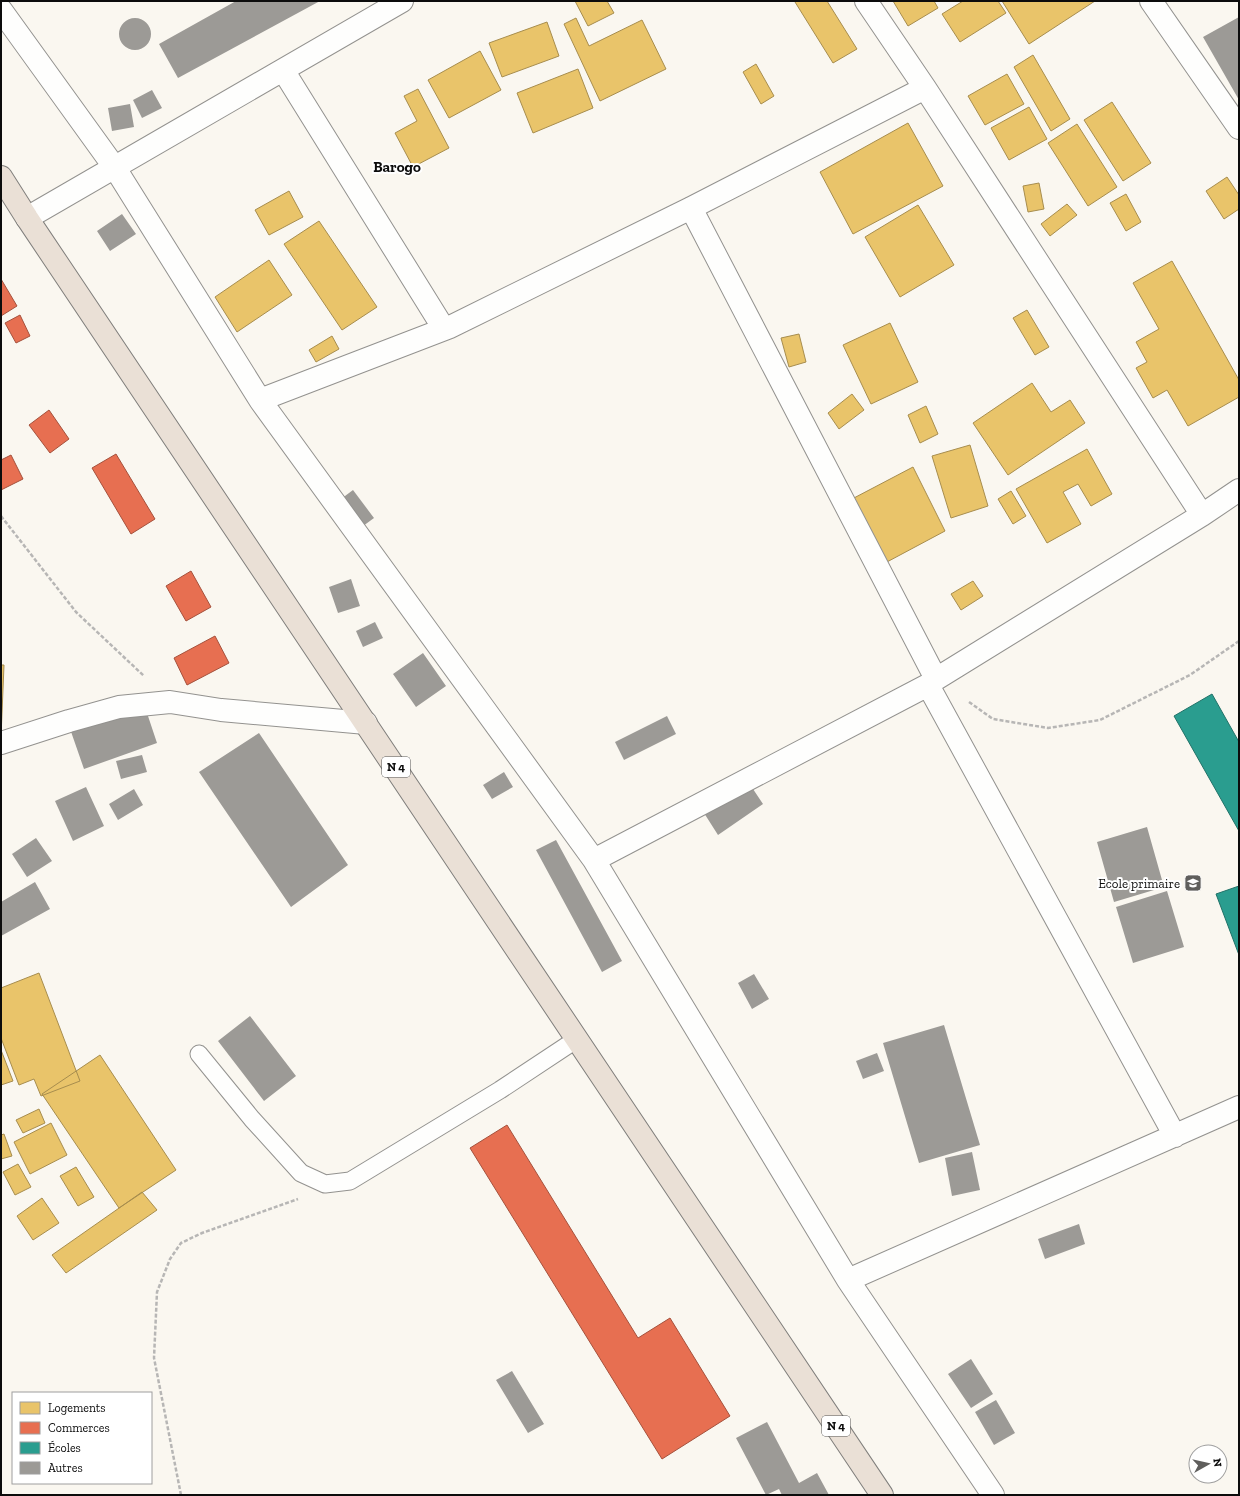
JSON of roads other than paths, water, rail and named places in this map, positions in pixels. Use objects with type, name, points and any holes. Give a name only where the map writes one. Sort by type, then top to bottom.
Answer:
[{"type":"highway","name":"N 4","points":[[1,177],[882,1495]]},
{"type":"street","points":[[27,218],[402,1]]},
{"type":"street","points":[[866,1],[925,88],[1202,515]]},
{"type":"street","points":[[1151,1],[1239,128]]},
{"type":"street","points":[[1,10],[115,168],[260,400],[594,860],[848,1280],[992,1495]]},
{"type":"street","points":[[284,70],[444,329]]},
{"type":"street","points":[[260,400],[444,329],[691,208],[925,88]]},
{"type":"street","points":[[691,208],[932,682],[1175,1136]]},
{"type":"street","points":[[594,860],[932,682],[1202,515],[1239,490]]},
{"type":"street","points":[[1,744],[69,721],[119,707],[170,702],[221,710],[366,723]]},
{"type":"street","points":[[848,1280],[1239,1107]]},
{"type":"lane","points":[[199,1054],[252,1120],[300,1173],[325,1184],[350,1181],[500,1090],[577,1039]]},
{"type":"place","name":"Ecole primaire","points":[[1193,883]]},
{"type":"district","name":"Barogo","points":[[397,167]]}]
